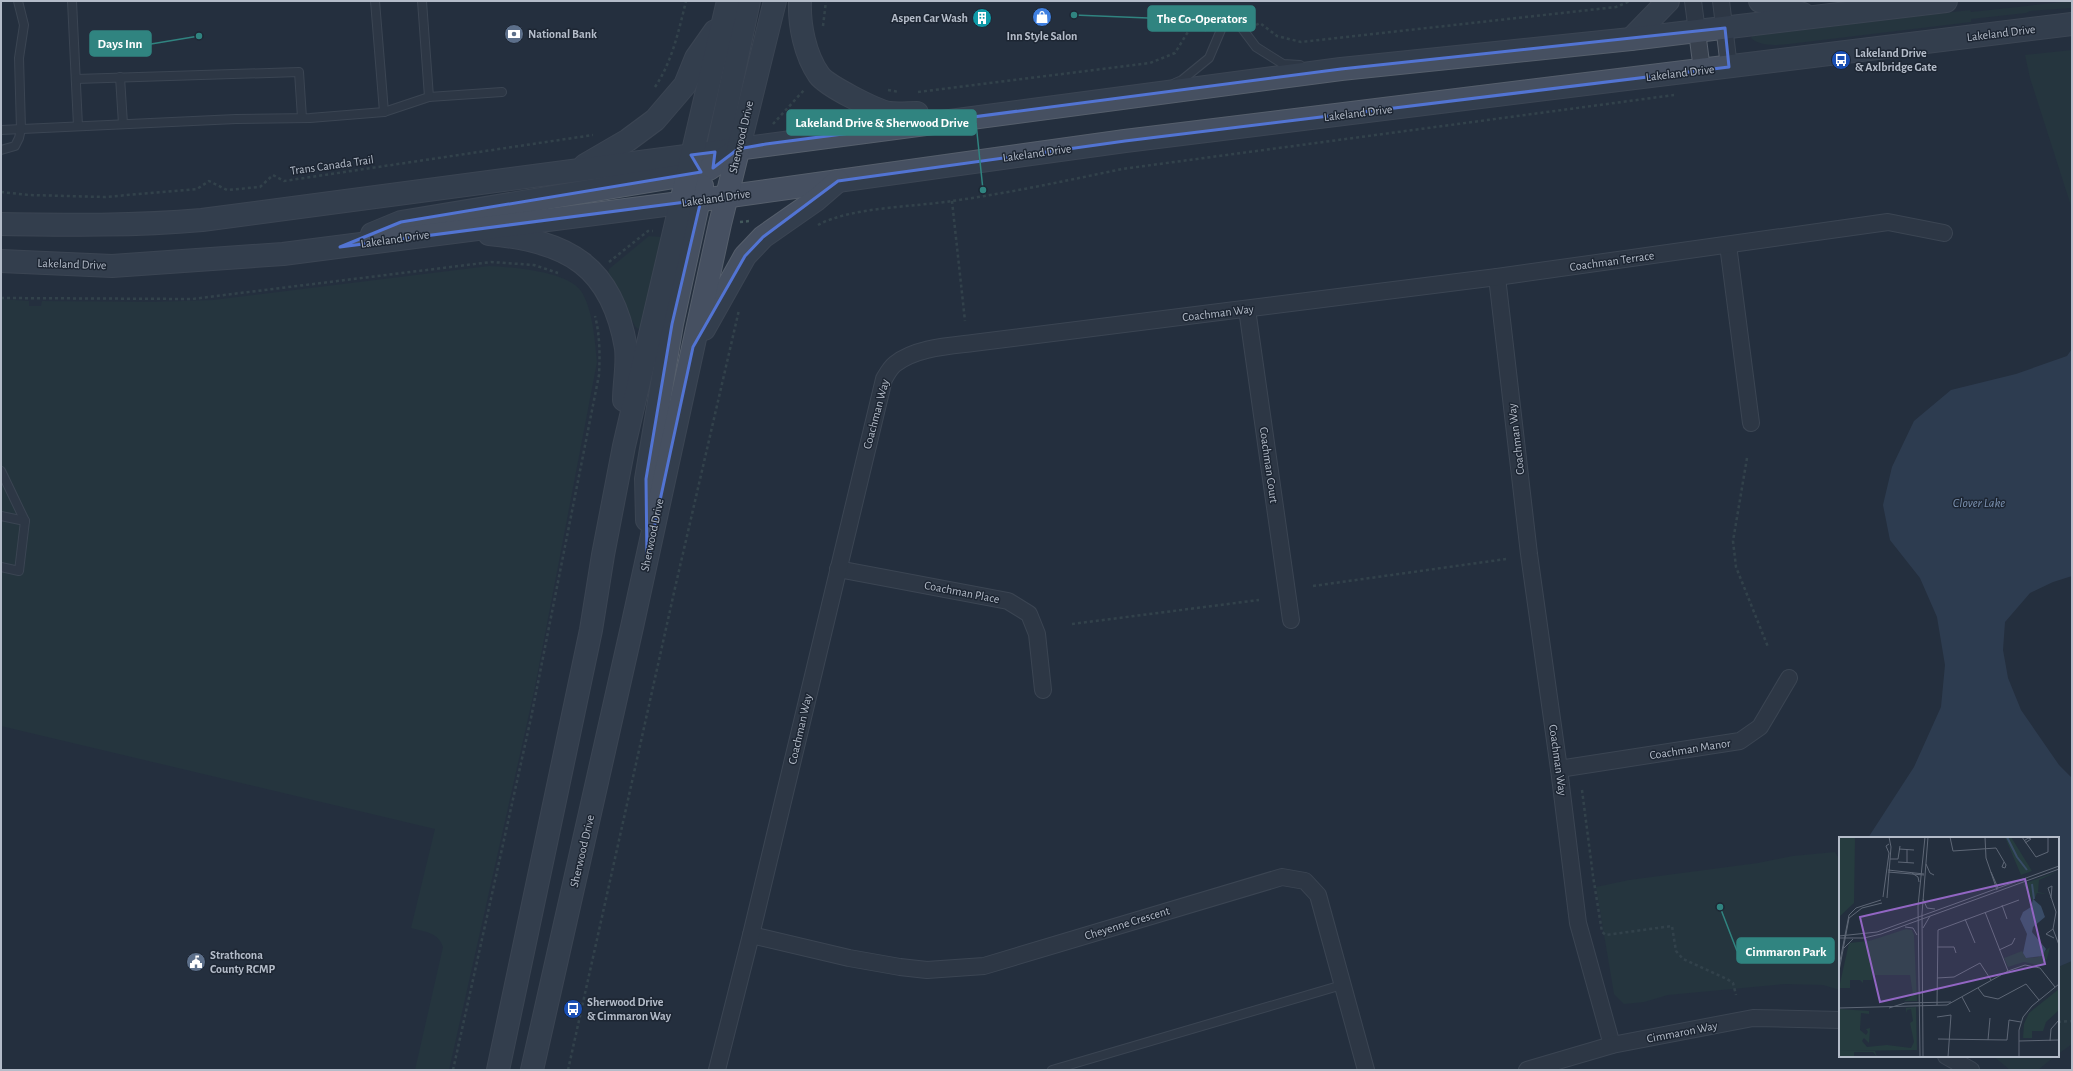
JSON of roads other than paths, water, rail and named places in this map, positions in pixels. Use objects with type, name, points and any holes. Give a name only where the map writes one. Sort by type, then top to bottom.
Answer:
[{"type":"main road","points":[[727,196],[722,192],[701,164],[722,22],[728,1]]},
{"type":"main road","points":[[498,1070],[591,630],[603,554],[624,446],[690,201],[749,1]]},
{"type":"main road","name":"Sherwood Drive","points":[[532,1070],[727,196],[775,1]]},
{"type":"main road","points":[[800,1],[800,16],[809,58],[820,76],[853,98],[889,112],[984,115]]},
{"type":"main road","points":[[1631,39],[1668,1]]},
{"type":"main road","points":[[1760,1],[1814,17]]},
{"type":"main road","points":[[340,246],[401,222],[701,164],[738,149],[984,115],[1340,69],[1631,39],[1946,1]]},
{"type":"main road","points":[[576,170],[628,140],[655,120],[685,85],[696,58],[722,22]]},
{"type":"main road","name":"Lakeland Drive","points":[[1,262],[112,266],[201,261],[283,254],[690,201],[1125,141],[2072,24]]},
{"type":"main road","points":[[1,224],[78,226],[202,220],[290,210],[576,170],[701,164]]},
{"type":"main road","points":[[693,347],[745,256],[763,237],[816,200],[838,181]]},
{"type":"main road","points":[[647,560],[646,479],[672,324],[690,201]]},
{"type":"main road","points":[[438,233],[481,233],[534,241],[572,255],[595,273],[610,296],[626,349],[624,446]]},
{"type":"street","points":[[1693,1],[1702,70]]},
{"type":"street","points":[[1721,1],[1729,67]]},
{"type":"street","name":"Coachman Terrace","points":[[1497,277],[1888,222],[1944,233]]},
{"type":"street","points":[[1728,245],[1751,423]]},
{"type":"street","name":"Coachman Way","points":[[717,1070],[751,935],[884,379],[893,365],[905,357],[938,348],[973,342],[1497,277],[1529,554],[1559,769],[1578,922],[1612,1045]]},
{"type":"street","name":"Coachman Court","points":[[1247,309],[1291,620]]},
{"type":"street","name":"Coachman Place","points":[[838,569],[1008,601],[1029,614],[1037,634],[1043,690]]},
{"type":"street","name":"Coachman Manor","points":[[1559,769],[1740,741],[1760,727],[1789,678]]},
{"type":"street","name":"Cheyenne Crescent","points":[[751,935],[849,958],[921,970],[984,966],[1282,877],[1305,881],[1318,895],[1366,1070]]},
{"type":"street","name":"Cimmaron Way","points":[[1527,1070],[1612,1045],[1753,1018],[1839,1020]]},
{"type":"street","points":[[1948,1057],[1971,1070]]},
{"type":"lane","points":[[1,150],[15,146],[21,129],[19,58],[24,25],[18,1]]},
{"type":"lane","points":[[72,1],[78,126]]},
{"type":"lane","points":[[375,1],[384,112]]},
{"type":"lane","points":[[422,1],[429,97]]},
{"type":"lane","points":[[1152,93],[1182,80],[1208,58],[1229,11],[1256,47],[1283,64],[1340,69]]},
{"type":"lane","points":[[76,79],[299,72],[302,118]]},
{"type":"lane","points":[[120,77],[123,124]]},
{"type":"lane","points":[[1,130],[236,119],[302,118],[384,112],[429,97],[502,92]]},
{"type":"lane","points":[[1,472],[25,521],[19,571],[1,567]]},
{"type":"lane","points":[[1,516],[25,521]]},
{"type":"lane","points":[[1052,1070],[1342,985]]},
{"type":"water","name":"Clover Lake","points":[[2072,349],[2072,576],[2053,582],[2030,593],[2005,622],[2003,650],[2008,678],[2021,710],[2059,765],[2072,778],[2072,961],[2059,967],[2059,837],[1869,837],[1914,767],[1941,707],[1945,665],[1937,617],[1920,578],[1890,540],[1883,505],[1892,467],[1914,421],[1951,390],[2016,374],[2067,356]]},
{"type":"place","name":"The Co-Operators","points":[[1074,15]]},
{"type":"place","name":"Inn Style Salon","points":[[1042,17]]},
{"type":"place","name":"Aspen Car Wash","points":[[982,18]]},
{"type":"place","name":"National Bank","points":[[514,34]]},
{"type":"place","name":"Days Inn","points":[[199,36]]},
{"type":"place","name":"Lakeland Drive & Axlbridge Gate","points":[[1841,60]]},
{"type":"place","name":"Lakeland Drive & Sherwood Drive","points":[[983,190]]},
{"type":"place","name":"Cimmaron Park","points":[[1720,907]]},
{"type":"place","name":"Strathcona County RCMP","points":[[196,962]]},
{"type":"place","name":"Sherwood Drive & Cimmaron Way","points":[[573,1009]]}]
